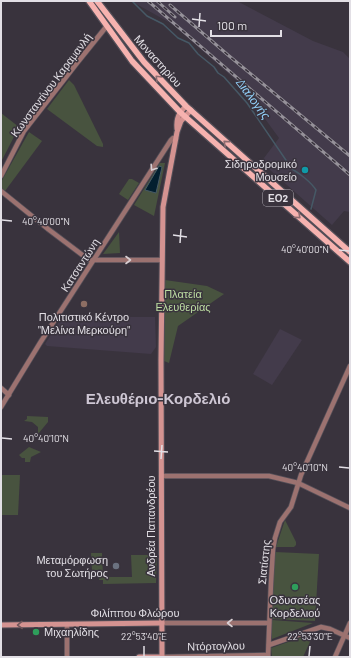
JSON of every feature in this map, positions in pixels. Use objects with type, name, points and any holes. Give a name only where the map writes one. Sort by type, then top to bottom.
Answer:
[{"type":"main road","points":[[85,1],[97,13]]},
{"type":"main road","name":"Μοναστηρίου","points":[[89,1],[106,27],[132,61],[183,114]]},
{"type":"main road","name":"Μοναστηρίου","points":[[97,1],[144,62],[188,108],[350,252]]},
{"type":"main road","points":[[183,114],[188,108]]},
{"type":"main road","name":"Ανδρέα Παπανδρέου","points":[[162,657],[161,476],[163,207],[176,139],[176,120],[183,114]]},
{"type":"main road","name":"ΕΟ2","points":[[183,114],[350,262]]},
{"type":"main road","name":"Φιλίππου Φλώρου","points":[[1,625],[162,623]]},
{"type":"main road","name":"Ντόρτογλου","points":[[139,657],[162,657]]},
{"type":"street","name":"Κωνσταντίνου Καραμανλή","points":[[1,176],[24,132],[80,58],[106,27]]},
{"type":"street","name":"Κατσαντώνη","points":[[1,407],[40,343],[172,139],[176,139]]},
{"type":"street","points":[[1,191],[88,259],[162,260]]},
{"type":"street","name":"Σιατίστης","points":[[268,656],[274,545],[280,522],[292,505],[298,483],[330,407],[350,366]]},
{"type":"street","points":[[1,388],[9,395]]},
{"type":"street","points":[[161,476],[269,476],[298,483],[350,508]]},
{"type":"street","name":"Φιλίππου Φλώρου","points":[[162,623],[269,623]]},
{"type":"street","points":[[335,657],[350,623]]},
{"type":"street","points":[[67,624],[67,657]]},
{"type":"street","points":[[269,645],[321,627],[330,629],[350,638]]},
{"type":"street","name":"Ντόρτογλου","points":[[162,657],[268,656]]},
{"type":"shaded area","points":[[131,1],[237,1],[313,41],[343,52],[350,59],[350,212],[344,211],[332,225],[261,162],[279,138],[239,83],[172,24]]},
{"type":"shaded area","points":[[62,317],[155,317],[156,347],[151,354],[47,346],[45,344]]},
{"type":"shaded area","points":[[280,329],[302,340],[272,385],[253,374]]},
{"type":"green space","points":[[69,80],[74,85],[103,144],[103,147],[97,146],[47,109]]},
{"type":"green space","points":[[1,113],[19,127],[1,162]]},
{"type":"green space","points":[[29,132],[42,141],[5,191],[1,188],[1,182]]},
{"type":"green space","points":[[160,163],[165,163],[154,216],[134,205]]},
{"type":"green space","points":[[129,179],[139,183],[128,200],[119,194]]},
{"type":"green space","points":[[119,232],[120,253],[103,254]]},
{"type":"green space","name":"Πλατεία Ελευθερίας","points":[[165,280],[207,286],[224,294],[178,326],[169,363],[164,361]]},
{"type":"green space","points":[[27,416],[48,417],[48,422],[38,434],[38,427],[32,422],[24,421],[27,419]]},
{"type":"green space","points":[[29,447],[41,452],[31,457],[30,462],[25,462],[25,458],[22,458],[19,455]]},
{"type":"green space","points":[[1,475],[20,475],[18,515],[1,515]]},
{"type":"green space","points":[[285,520],[296,542],[296,545],[294,547],[276,547]]},
{"type":"green space","name":"Οδυσσέας Κορδελιού","points":[[275,552],[319,554],[315,621],[271,619]]},
{"type":"green space","points":[[91,553],[102,553],[103,577],[132,577],[131,555],[157,555],[156,583],[103,584],[103,580],[99,580],[98,570],[92,570]]},
{"type":"green space","points":[[272,620],[313,623],[272,639]]},
{"type":"green space","points":[[314,633],[303,657],[272,657],[271,648]]},
{"type":"water","points":[[159,166],[162,167],[156,193],[145,190]]},
{"type":"waterway","name":"Διαλογής","points":[[132,1],[147,16],[163,24],[178,38],[189,43],[198,54],[224,77],[247,103],[292,169],[305,178],[316,190],[311,209]]},
{"type":"railway","points":[[148,1],[350,175]]},
{"type":"railway","points":[[157,1],[175,17]]},
{"type":"railway","points":[[170,5],[350,156]]},
{"type":"place","name":"Σιδηροδρομικό Μουσείο","points":[[305,170]]},
{"type":"place","name":"Πολιτιστικό Κέντρο \"Μελίνα Μερκούρη\"","points":[[84,304]]},
{"type":"place","name":"Μεταμόρφωση του Σωτήρος","points":[[116,566]]},
{"type":"place","name":"Οδυσσέας Κορδελιού","points":[[295,587]]},
{"type":"place","name":"Μιχαηλίδης","points":[[36,632]]},
{"type":"district","name":"Ελευθέριο-Κορδελιό","points":[[158,399]]}]
